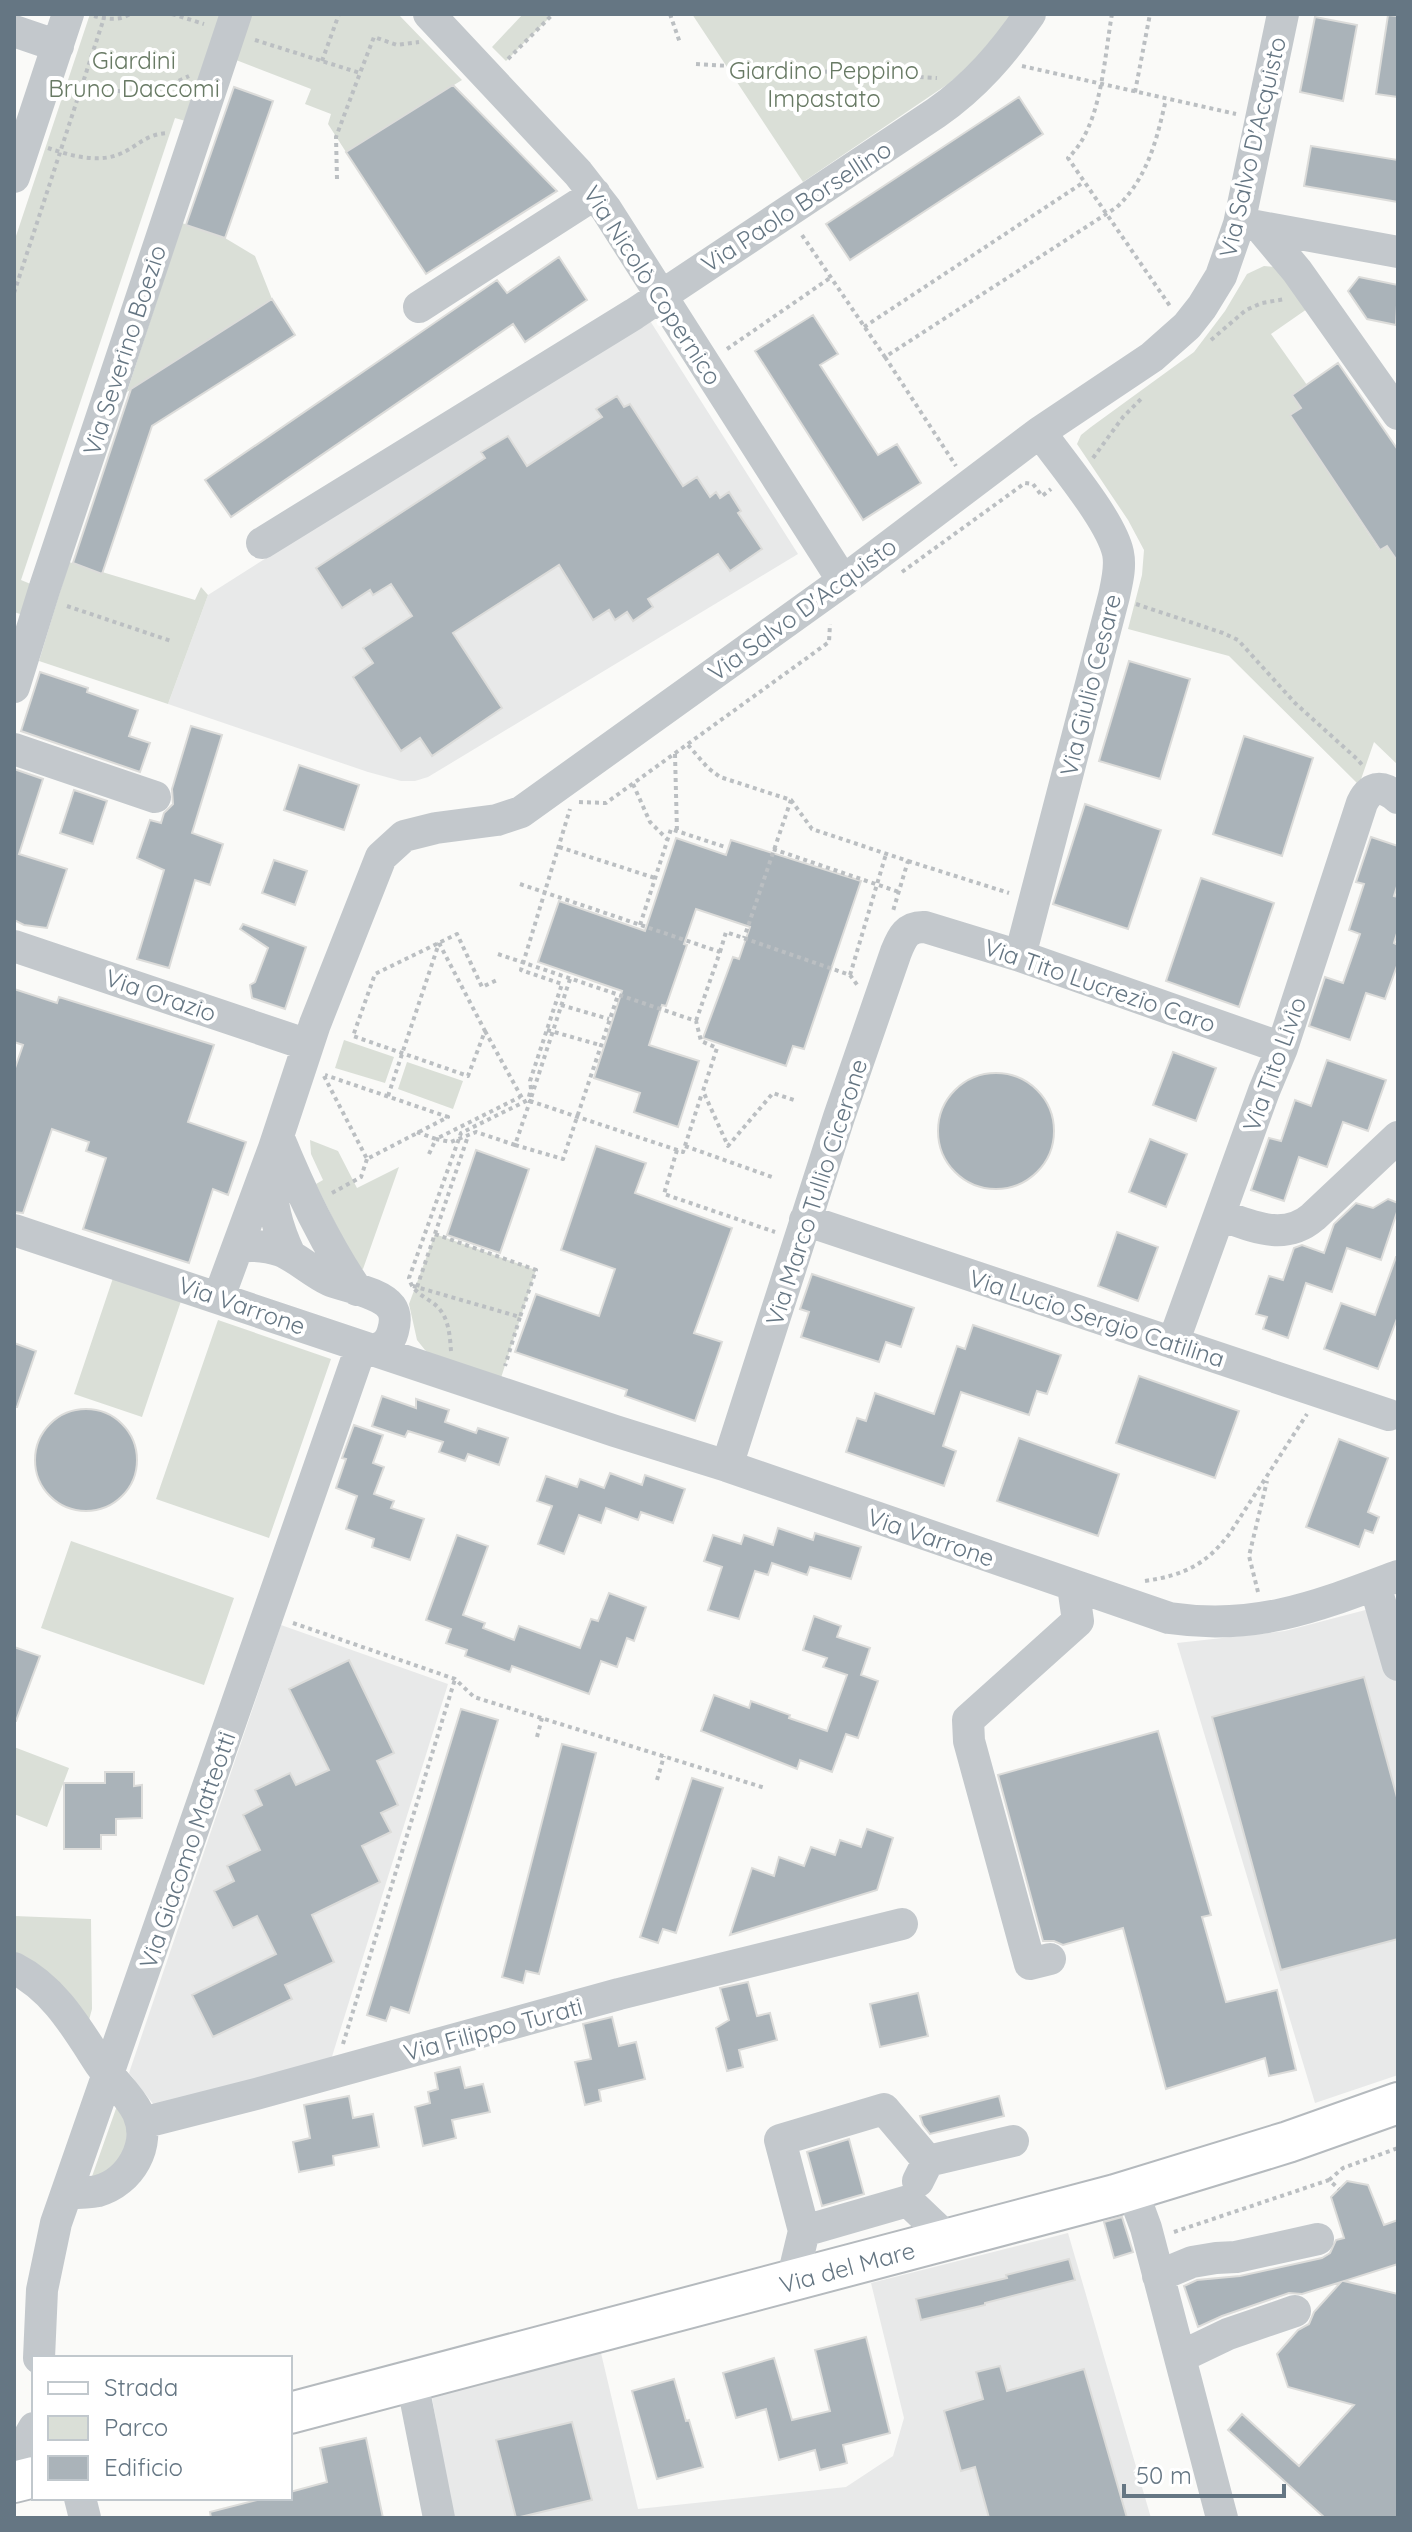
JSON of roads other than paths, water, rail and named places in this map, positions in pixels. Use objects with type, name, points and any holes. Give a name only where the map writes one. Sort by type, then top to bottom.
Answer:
[{"type":"main road","name":"Via del Mare","points":[[292,2412],[1132,2190],[1288,2142],[1398,2103]]},
{"type":"street","points":[[14,177],[68,14]]},
{"type":"street","name":"Via Paolo Borsellino","points":[[262,543],[661,294],[952,102],[995,60],[1030,14]]},
{"type":"street","name":"Via Salvo D'Acquisto","points":[[219,1297],[276,1142],[317,1064],[375,866],[395,841],[419,831],[497,820],[521,812],[843,581],[1040,432],[1152,357],[1197,335],[1202,307],[1250,225],[1262,120],[1283,14]]},
{"type":"street","name":"Via Severino Boezio","points":[[14,687],[22,639],[60,542],[233,26]]},
{"type":"street","name":"Via Nicolò Copernico","points":[[427,28],[489,78],[595,194],[843,581]]},
{"type":"street","points":[[14,31],[58,46]]},
{"type":"street","points":[[419,307],[595,194]]},
{"type":"street","points":[[1250,225],[1398,252]]},
{"type":"street","points":[[1250,225],[1306,284],[1398,414]]},
{"type":"street","points":[[1306,284],[1299,267],[1300,253],[1308,245],[1322,239]]},
{"type":"street","name":"Via Giulio Cesare","points":[[1020,956],[1114,596],[1119,566],[1114,538],[1103,519],[1040,432]]},
{"type":"street","points":[[14,749],[155,797]]},
{"type":"street","name":"Via Tito Livio","points":[[1173,1343],[1282,1048],[1362,803],[1365,796],[1384,792]]},
{"type":"street","name":"Via Tito Lucrezio Caro","points":[[905,919],[1282,1048]]},
{"type":"street","name":"Via Marco Tullio Cicerone","points":[[727,1466],[793,1227],[901,938],[907,931],[905,919]]},
{"type":"street","name":"Via Orazio","points":[[14,946],[317,1064]]},
{"type":"street","points":[[1220,1215],[1268,1231],[1283,1232],[1297,1228],[1313,1217],[1398,1137]]},
{"type":"street","points":[[276,1142],[308,1206],[357,1290]]},
{"type":"street","name":"Via Salvo D'Acquisto","points":[[276,1142],[272,1202],[278,1228],[290,1255]]},
{"type":"street","name":"Via Lucio Sergio Catilina","points":[[793,1227],[1173,1343],[1389,1415]]},
{"type":"street","name":"Via Varrone","points":[[14,1230],[366,1348],[460,1369],[727,1466],[1169,1618],[1217,1623],[1267,1619],[1319,1605],[1387,1580]]},
{"type":"street","points":[[238,1247],[267,1248],[290,1255],[329,1280],[378,1298],[404,1290]]},
{"type":"street","name":"Via Varrone","points":[[404,1290],[406,1334],[441,1366],[460,1369]]},
{"type":"street","name":"Via Giacomo Matteotti","points":[[39,2356],[40,2310],[48,2253],[67,2193],[366,1348],[383,1347],[391,1339],[404,1290]]},
{"type":"street","points":[[1387,1580],[1398,1665]]},
{"type":"street","points":[[1050,1959],[1030,1964],[969,1741],[968,1720],[1078,1621],[1073,1586]]},
{"type":"street","name":"Via Filippo Turati","points":[[142,2123],[619,1994],[902,1924]]},
{"type":"street","points":[[14,1968],[39,1984],[57,2002],[108,2075],[129,2097],[142,2123],[138,2157],[127,2174],[97,2191],[67,2193]]},
{"type":"street","points":[[792,2281],[804,2231],[780,2140],[884,2109],[928,2161]]},
{"type":"street","points":[[928,2161],[1013,2141]]},
{"type":"street","points":[[804,2231],[908,2201],[928,2161]]},
{"type":"street","points":[[1132,2190],[1146,2228],[1222,2518]]},
{"type":"street","points":[[908,2201],[949,2240]]},
{"type":"street","points":[[1158,2276],[1192,2262],[1236,2257],[1318,2239]]},
{"type":"street","points":[[1180,2357],[1228,2334],[1295,2311]]},
{"type":"street","points":[[412,2381],[439,2518]]},
{"type":"street","points":[[14,2463],[32,2432]]},
{"type":"park label","name":"Giardini Bruno Daccomi","points":[[134,74]]},
{"type":"park label","name":"Giardino Peppino Impastato","points":[[824,84]]}]
